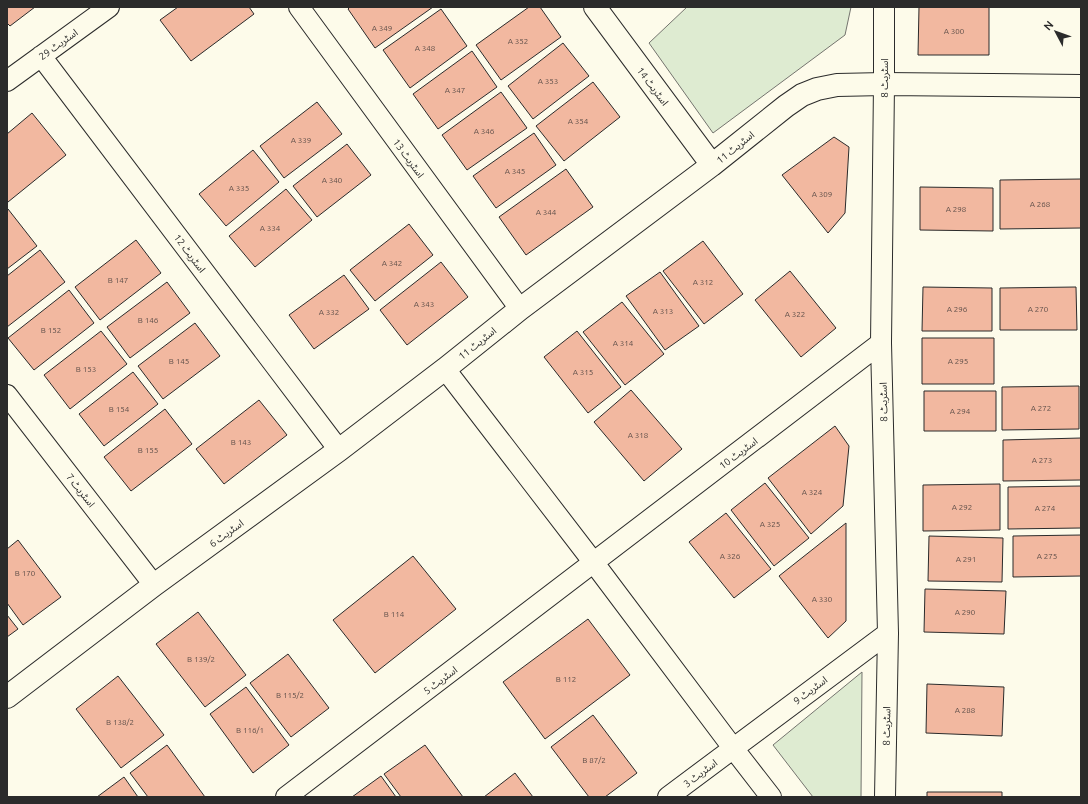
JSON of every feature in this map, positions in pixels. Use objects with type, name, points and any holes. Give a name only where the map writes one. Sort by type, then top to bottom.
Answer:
[{"type":"street","name":"اسٹریٹ 29","points":[[7,82],[109,7]]},
{"type":"street","name":"اسٹریٹ 13","points":[[299,7],[520,309]]},
{"type":"street","name":"اسٹریٹ 14","points":[[595,7],[712,165]]},
{"type":"street","name":"اسٹریٹ 8","points":[[884,7],[881,343],[888,632],[885,797]]},
{"type":"street","name":"اسٹریٹ 12","points":[[41,56],[339,450]]},
{"type":"street","name":"اسٹریٹ 11","points":[[445,369],[520,309],[712,165],[802,95],[817,89],[837,86],[884,84],[1081,86]]},
{"type":"street","name":"اسٹریٹ 10","points":[[594,562],[881,343]]},
{"type":"street","name":"اسٹریٹ 6","points":[[7,697],[154,585],[339,450],[445,369]]},
{"type":"street","points":[[445,369],[594,562],[771,797]]},
{"type":"street","name":"اسٹریٹ 7","points":[[7,395],[154,585]]},
{"type":"street","name":"اسٹریٹ 5","points":[[286,797],[594,562]]},
{"type":"street","name":"اسٹریٹ 9","points":[[733,748],[888,632]]},
{"type":"street","name":"اسٹریٹ 3","points":[[668,797],[733,748]]},
{"type":"green space","points":[[687,7],[851,7],[845,35],[713,133],[649,43]]},
{"type":"green space","points":[[862,672],[861,797],[813,797],[773,745]]},
{"type":"building","points":[[7,7],[35,7],[10,26],[7,23]]},
{"type":"building","points":[[178,7],[249,7],[254,14],[191,61],[160,20]]},
{"type":"building","points":[[350,7],[433,7],[375,48],[348,9]]},
{"type":"building","points":[[529,7],[540,7],[561,37],[501,80],[476,45]]},
{"type":"building","points":[[919,7],[989,7],[989,55],[918,55]]},
{"type":"building","points":[[441,9],[467,46],[410,88],[383,50]]},
{"type":"building","points":[[563,43],[589,76],[533,119],[508,86]]},
{"type":"building","points":[[472,51],[497,87],[438,129],[413,94]]},
{"type":"building","points":[[593,82],[620,117],[564,161],[536,126]]},
{"type":"building","points":[[501,92],[527,128],[467,170],[442,135]]},
{"type":"building","points":[[317,102],[342,134],[284,178],[260,146]]},
{"type":"building","points":[[32,113],[66,155],[8,202],[7,134]]},
{"type":"building","points":[[534,133],[556,165],[496,208],[473,176]]},
{"type":"building","points":[[834,137],[849,147],[845,213],[828,233],[782,175]]},
{"type":"building","points":[[347,144],[371,175],[317,217],[293,186]]},
{"type":"building","points":[[253,150],[279,182],[226,226],[199,194]]},
{"type":"building","points":[[566,169],[593,207],[526,255],[499,217]]},
{"type":"building","points":[[1081,179],[1081,228],[1000,229],[1000,180]]},
{"type":"building","points":[[920,187],[993,188],[993,231],[920,230]]},
{"type":"building","points":[[286,189],[312,220],[255,267],[229,236]]},
{"type":"building","points":[[8,209],[37,246],[7,269],[7,210]]},
{"type":"building","points":[[409,224],[433,255],[375,301],[350,270]]},
{"type":"building","points":[[136,240],[161,273],[100,320],[75,287]]},
{"type":"building","points":[[703,241],[743,294],[704,324],[663,271]]},
{"type":"building","points":[[40,250],[65,282],[7,327],[7,276]]},
{"type":"building","points":[[441,262],[468,297],[407,345],[380,310]]},
{"type":"building","points":[[790,271],[836,328],[801,357],[755,300]]},
{"type":"building","points":[[660,272],[699,326],[665,350],[626,296]]},
{"type":"building","points":[[344,275],[369,309],[314,349],[289,315]]},
{"type":"building","points":[[167,282],[190,313],[130,358],[107,327]]},
{"type":"building","points":[[923,287],[992,288],[992,331],[922,331]]},
{"type":"building","points":[[1076,287],[1077,330],[1000,330],[1000,288]]},
{"type":"building","points":[[69,290],[94,323],[34,370],[8,338]]},
{"type":"building","points":[[622,302],[664,354],[625,385],[583,332]]},
{"type":"building","points":[[195,323],[220,356],[163,399],[138,366]]},
{"type":"building","points":[[101,331],[127,364],[70,409],[44,375]]},
{"type":"building","points":[[577,331],[621,387],[588,413],[544,357]]},
{"type":"building","points":[[922,338],[994,338],[994,384],[922,384]]},
{"type":"building","points":[[133,372],[158,404],[104,446],[79,414]]},
{"type":"building","points":[[1079,386],[1079,429],[1002,430],[1002,387]]},
{"type":"building","points":[[631,390],[682,449],[644,481],[594,422]]},
{"type":"building","points":[[924,391],[996,391],[996,431],[924,431]]},
{"type":"building","points":[[259,400],[287,435],[224,484],[196,449]]},
{"type":"building","points":[[165,409],[192,444],[131,491],[104,457]]},
{"type":"building","points":[[835,426],[849,446],[843,506],[811,534],[768,478]]},
{"type":"building","points":[[1081,438],[1081,480],[1003,481],[1003,440]]},
{"type":"building","points":[[765,483],[809,538],[774,566],[731,510]]},
{"type":"building","points":[[1000,484],[1000,530],[923,531],[923,485]]},
{"type":"building","points":[[1081,486],[1081,528],[1008,529],[1008,487]]},
{"type":"building","points":[[726,513],[771,569],[734,598],[689,542]]},
{"type":"building","points":[[846,523],[846,621],[828,638],[779,576]]},
{"type":"building","points":[[1081,535],[1081,576],[1013,577],[1013,536]]},
{"type":"building","points":[[929,536],[1003,538],[1002,582],[928,581]]},
{"type":"building","points":[[18,540],[61,597],[23,625],[7,603],[7,549]]},
{"type":"building","points":[[413,556],[456,609],[375,673],[333,620]]},
{"type":"building","points":[[925,589],[1006,591],[1004,634],[924,632]]},
{"type":"building","points":[[198,612],[246,675],[205,707],[156,644]]},
{"type":"building","points":[[7,615],[18,629],[7,637]]},
{"type":"building","points":[[588,619],[630,675],[545,739],[503,682]]},
{"type":"building","points":[[288,654],[329,708],[291,737],[250,683]]},
{"type":"building","points":[[118,676],[164,735],[121,768],[76,709]]},
{"type":"building","points":[[927,684],[1004,687],[1002,736],[926,733]]},
{"type":"building","points":[[246,687],[289,745],[253,773],[210,714]]},
{"type":"building","points":[[593,715],[637,773],[605,797],[589,797],[551,747]]},
{"type":"building","points":[[167,745],[205,797],[148,797],[130,773]]},
{"type":"building","points":[[425,745],[463,797],[401,797],[384,774]]},
{"type":"building","points":[[515,773],[533,797],[484,797]]},
{"type":"building","points":[[381,776],[396,797],[352,797]]},
{"type":"building","points":[[124,777],[138,797],[97,797]]},
{"type":"building","points":[[927,792],[1002,792],[1002,797],[927,797]]}]
